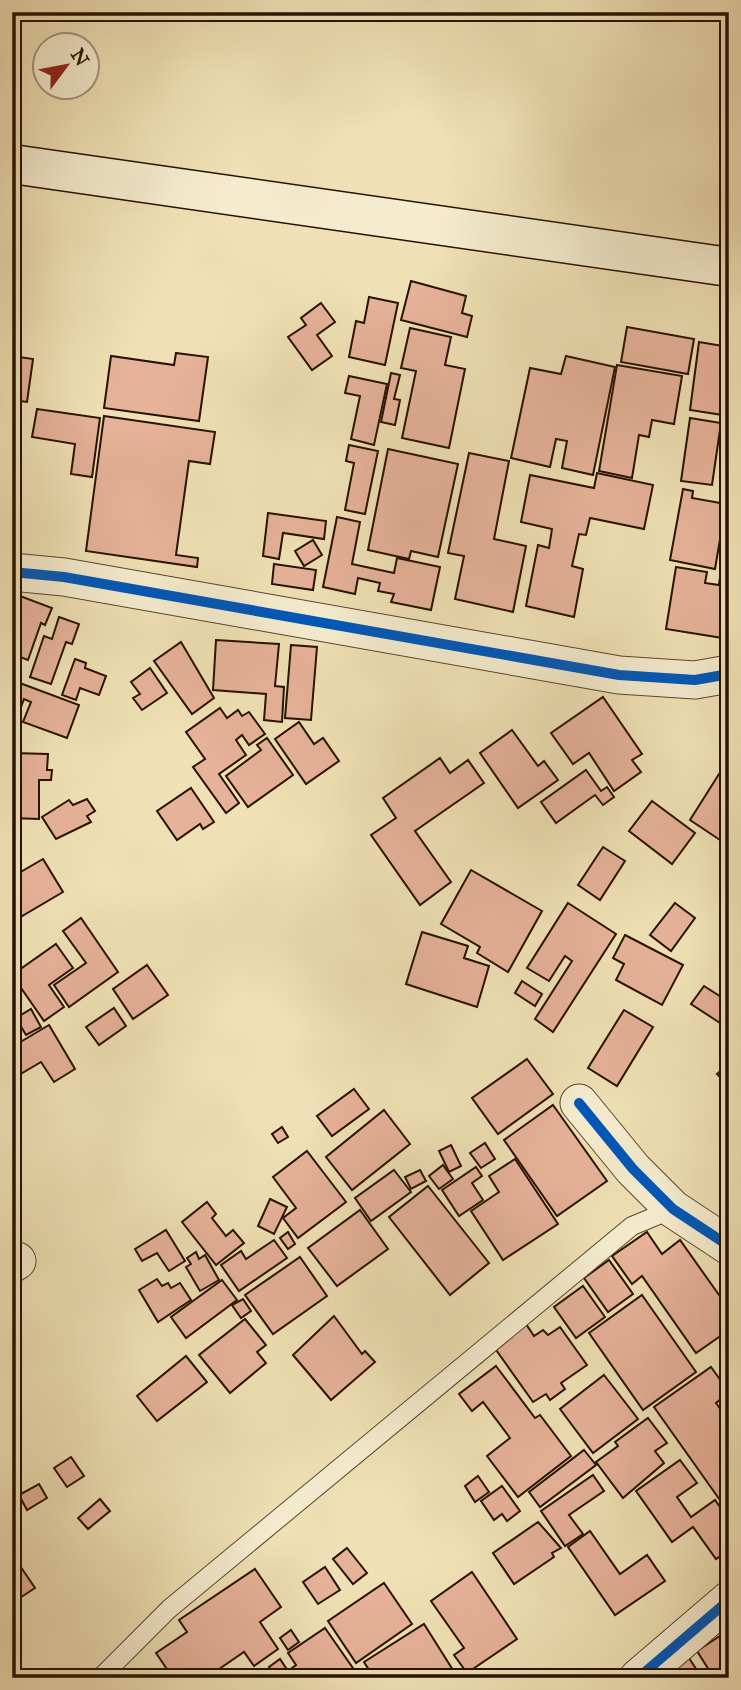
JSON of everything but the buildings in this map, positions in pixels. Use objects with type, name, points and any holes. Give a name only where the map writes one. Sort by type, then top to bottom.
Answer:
[{"type":"main road","points":[[12,164],[729,267]]},
{"type":"street","points":[[12,572],[64,577],[619,675],[695,680],[729,674]]},
{"type":"street","points":[[579,1103],[634,1169],[673,1209],[729,1246]]},
{"type":"street","points":[[638,1678],[729,1600]]},
{"type":"lane","points":[[100,1678],[169,1609],[632,1226],[673,1209]]},
{"type":"cycle path","points":[[12,572],[64,577],[619,675],[695,680],[729,674]]},
{"type":"cycle path","points":[[579,1103],[633,1169],[673,1209],[729,1246]]},
{"type":"cycle path","points":[[638,1678],[729,1600]]}]
